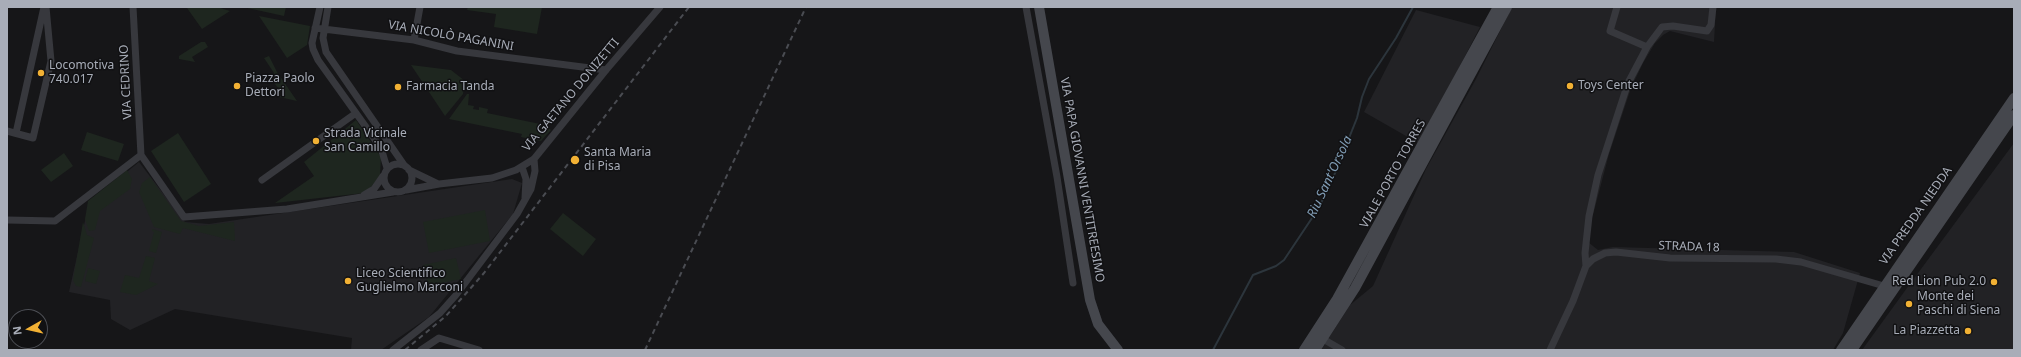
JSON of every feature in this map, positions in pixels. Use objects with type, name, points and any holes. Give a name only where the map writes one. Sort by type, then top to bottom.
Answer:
[{"type":"main road","name":"VIA PAPA GIOVANNI VENTITREESIMO","points":[[1038,7],[1090,300],[1098,324],[1118,350]]},
{"type":"main road","name":"VIALE PORTO TORRES","points":[[1304,350],[1345,286],[1498,7]]},
{"type":"main road","name":"VIALE PORTO TORRES","points":[[1315,350],[1359,281],[1507,7]]},
{"type":"main road","name":"VIA PREDDA NIEDDA","points":[[1841,350],[2014,98]]},
{"type":"main road","name":"VIA PREDDA NIEDDA","points":[[1852,350],[2014,115]]},
{"type":"street","points":[[16,133],[44,19],[45,7]]},
{"type":"street","name":"VIA CEDRINO","points":[[133,7],[140,155]]},
{"type":"street","points":[[320,7],[312,42],[318,60],[381,148],[387,168]]},
{"type":"street","points":[[328,7],[323,45],[326,52],[406,168],[411,183],[406,190]]},
{"type":"street","points":[[414,40],[420,7]]},
{"type":"street","name":"VIA GAETANO DONIZETTI","points":[[140,155],[184,217],[287,209],[400,192],[439,184],[492,178],[522,167],[534,159],[606,70],[660,7]]},
{"type":"street","points":[[1026,7],[1057,177],[1073,283]]},
{"type":"street","points":[[1617,7],[1610,31],[1647,47]]},
{"type":"street","points":[[1550,350],[1573,301],[1586,266],[1585,253],[1589,216],[1598,175],[1628,83],[1654,35],[1662,27],[1667,25],[1707,31],[1711,25],[1713,7]]},
{"type":"street","points":[[7,131],[34,138],[51,61],[44,19]]},
{"type":"street","name":"VIA NICOLÒ PAGANINI","points":[[316,28],[414,40],[457,51],[606,70]]},
{"type":"street","points":[[262,180],[356,113]]},
{"type":"street","points":[[7,220],[55,221],[140,155]]},
{"type":"street","points":[[393,350],[440,313],[456,295],[524,204],[533,180],[534,159]]},
{"type":"street","points":[[362,197],[374,189],[387,168],[395,164],[439,184]]},
{"type":"street","points":[[522,167],[526,179],[524,204]]},
{"type":"street","points":[[383,176],[387,188],[393,192]]},
{"type":"street","points":[[1057,177],[1069,179]]},
{"type":"street","name":"STRADA 18","points":[[1586,266],[1593,259],[1605,253],[1616,252],[1670,258],[1776,259],[1801,262],[1884,286]]},
{"type":"street","points":[[421,350],[434,340],[441,338],[479,350]]},
{"type":"street","points":[[1322,339],[1342,350]]},
{"type":"shaded area","points":[[217,7],[230,11],[202,29],[187,8]]},
{"type":"shaded area","points":[[243,7],[286,7],[284,16]]},
{"type":"shaded area","points":[[468,7],[542,7],[537,34],[494,27],[496,14],[467,10]]},
{"type":"shaded area","points":[[1512,7],[1716,7],[1714,42],[1670,31],[1663,35],[1655,43],[1643,63],[1631,88],[1609,154],[1589,230],[1588,242],[1598,250],[1613,247],[1794,252],[1860,273],[1843,333],[1833,350],[1321,350],[1350,305],[1373,286],[1426,169],[1476,79]]},
{"type":"shaded area","points":[[1416,10],[1480,27],[1420,144],[1364,112]]},
{"type":"shaded area","points":[[259,16],[310,26],[307,45],[287,58]]},
{"type":"shaded area","points":[[201,42],[205,42],[208,47],[192,57],[195,62],[179,59],[179,56]]},
{"type":"shaded area","points":[[269,56],[277,72],[297,101],[279,97],[283,95],[270,77],[274,73],[264,58]]},
{"type":"shaded area","points":[[411,65],[451,70],[465,81],[463,94],[445,116]]},
{"type":"shaded area","points":[[467,94],[469,94],[468,105],[474,106],[473,109],[479,110],[479,107],[488,109],[487,113],[545,125],[551,130],[541,141],[521,137],[522,134],[449,119]]},
{"type":"shaded area","points":[[356,120],[381,157],[380,175],[372,186],[364,193],[275,203],[314,176],[304,162]]},
{"type":"shaded area","points":[[87,132],[124,144],[118,161],[81,150]]},
{"type":"shaded area","points":[[178,133],[211,184],[184,202],[151,151]]},
{"type":"shaded area","points":[[2014,143],[2014,350],[1862,350],[1907,288]]},
{"type":"shaded area","points":[[64,153],[73,166],[51,182],[41,170]]},
{"type":"shaded area","name":"Liceo Scientifico Guglielmo Marconi","points":[[139,162],[185,222],[209,224],[512,179],[522,183],[513,214],[429,317],[381,350],[351,350],[352,338],[175,309],[130,330],[111,319],[110,300],[69,292],[89,203]]},
{"type":"shaded area","points":[[127,170],[132,179],[130,189],[100,211],[95,230],[89,231],[85,219],[88,201]]},
{"type":"shaded area","points":[[150,177],[181,221],[199,226],[234,222],[235,241],[183,228],[180,234],[154,227],[139,192],[142,183]]},
{"type":"shaded area","points":[[485,210],[490,241],[429,253],[423,222]]},
{"type":"shaded area","points":[[563,213],[596,239],[583,256],[550,229]]},
{"type":"shaded area","points":[[83,222],[87,235],[94,238],[81,287],[76,286],[73,280]]},
{"type":"shaded area","points":[[152,229],[162,232],[156,253],[149,251],[154,232]]},
{"type":"shaded area","points":[[146,256],[155,258],[149,281],[158,284],[136,295],[120,292],[125,275],[139,278]]},
{"type":"shaded area","points":[[456,258],[461,279],[428,286],[423,265]]},
{"type":"shaded area","points":[[88,268],[100,271],[96,284],[85,281]]},
{"type":"waterway","name":"Riu Sant'Orsola","points":[[1213,350],[1253,275],[1276,266],[1284,260],[1318,209],[1331,183],[1357,118],[1362,97],[1369,79],[1396,38],[1413,7]]},
{"type":"railway","points":[[405,350],[446,316],[484,273],[689,7]]},
{"type":"railway","points":[[645,350],[806,7]]},
{"type":"place","name":"Locomotiva 740.017","points":[[41,73]]},
{"type":"place","name":"Piazza Paolo Dettori","points":[[237,86]]},
{"type":"place","name":"Toys Center","points":[[1570,86]]},
{"type":"place","name":"Farmacia Tanda","points":[[398,87]]},
{"type":"place","name":"Strada Vicinale San Camillo","points":[[316,141]]},
{"type":"place","name":"Santa Maria di Pisa","points":[[575,160]]},
{"type":"place","name":"Liceo Scientifico Guglielmo Marconi","points":[[348,281]]},
{"type":"place","name":"Red Lion Pub 2.0","points":[[1994,282]]},
{"type":"place","name":"Monte dei Paschi di Siena","points":[[1909,304]]},
{"type":"place","name":"La Piazzetta","points":[[1968,331]]}]
